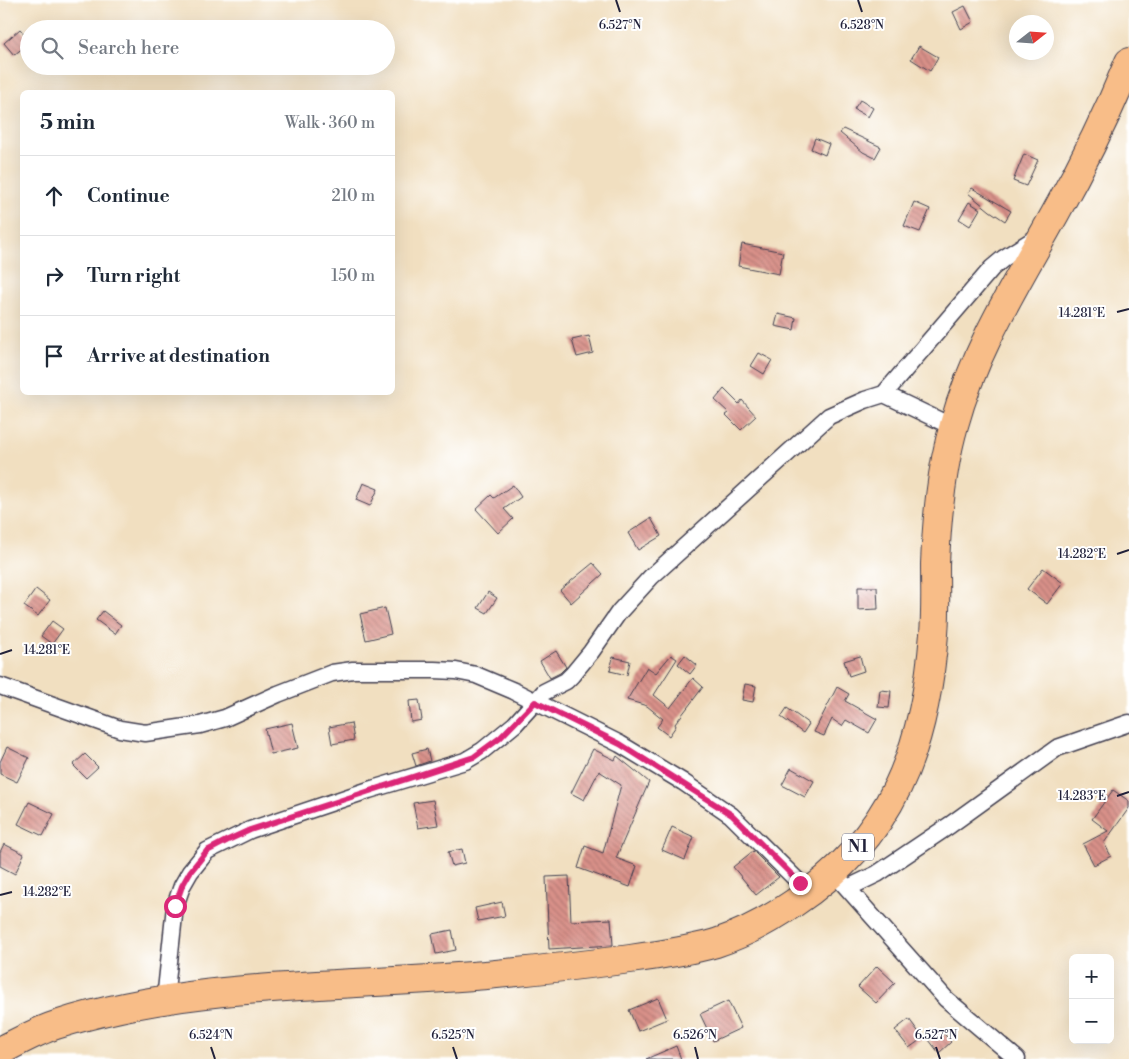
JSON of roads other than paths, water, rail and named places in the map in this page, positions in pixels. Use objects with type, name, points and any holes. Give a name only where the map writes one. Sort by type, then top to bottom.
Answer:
[{"type":"highway","name":"N1","points":[[0,1051],[52,1026],[118,1009],[217,992],[474,977],[584,965],[685,951],[721,942],[776,916],[810,893],[841,880],[890,802],[904,775],[926,703],[933,640],[935,560],[941,485],[953,427],[966,385],[1016,282],[1126,83]]},
{"type":"highway","name":"N1","points":[[0,1028],[52,1026]]},
{"type":"street","points":[[165,1000],[175,906],[182,886],[190,872],[207,851],[250,830],[474,757],[500,738],[544,692],[566,681],[572,675],[619,612],[651,576],[829,416],[884,394],[992,268],[1004,258],[1045,232]]},
{"type":"street","points":[[884,394],[953,427]]},
{"type":"street","points":[[0,686],[120,729],[145,733],[200,725],[225,718],[332,673],[353,670],[456,671],[484,679],[514,691],[620,744],[732,815],[810,893]]},
{"type":"street","points":[[841,880],[877,874],[950,825],[1057,748],[1129,723]]},
{"type":"street","points":[[841,880],[946,999],[1016,1059]]}]
